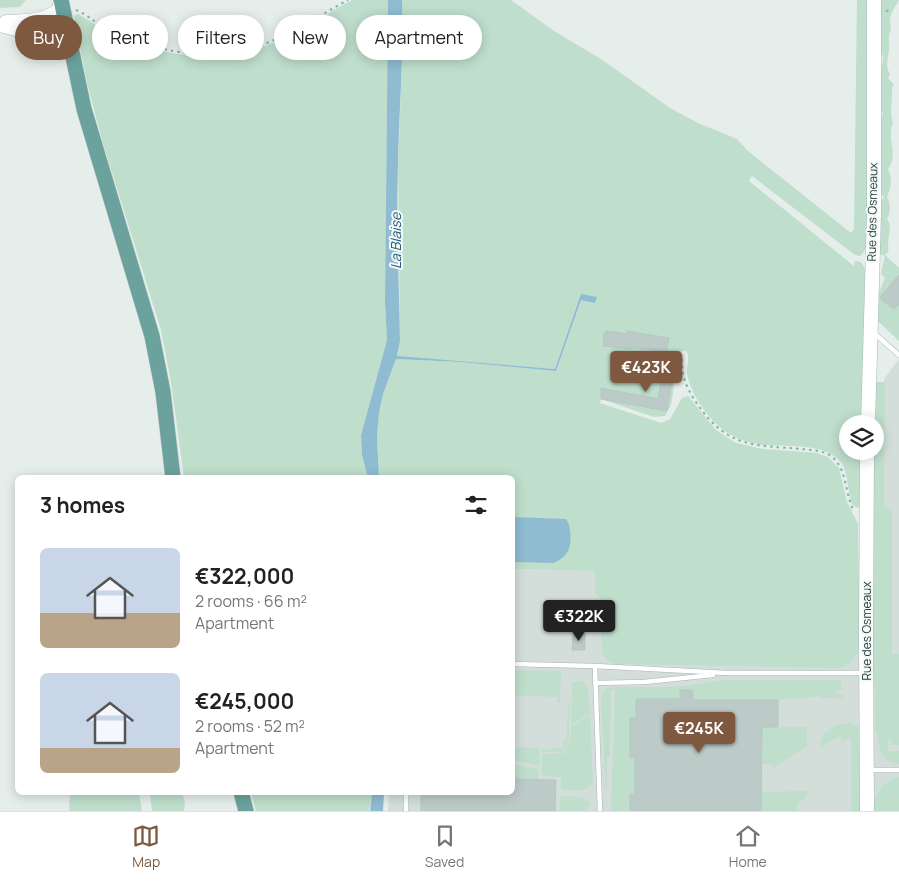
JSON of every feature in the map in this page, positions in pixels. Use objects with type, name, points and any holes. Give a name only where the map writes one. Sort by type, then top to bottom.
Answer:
[{"type":"main road","name":"Rue des Osmeaux","points":[[868,415],[869,329],[874,214],[874,0]]},
{"type":"main road","points":[[0,23],[32,20],[49,16],[59,10],[61,1]]},
{"type":"main road","points":[[61,1],[64,15]]},
{"type":"main road","points":[[0,23],[15,28]]},
{"type":"main road","points":[[74,60],[87,119],[153,344],[165,410],[173,475]]},
{"type":"main road","name":"Rue des Osmeaux","points":[[867,460],[867,811]]},
{"type":"main road","points":[[242,795],[246,811]]},
{"type":"lane","points":[[869,329],[899,355]]},
{"type":"lane","points":[[515,664],[727,673],[866,673]]},
{"type":"lane","points":[[595,666],[600,811]]},
{"type":"lane","points":[[595,682],[644,682],[727,673]]},
{"type":"lane","points":[[866,770],[899,770]]},
{"type":"lane","points":[[406,795],[406,811]]},
{"type":"path","points":[[61,1],[106,29],[130,39],[168,49],[215,55],[235,53],[258,47],[292,31],[348,0]]},
{"type":"path","points":[[682,360],[683,376],[693,397],[708,419],[727,435],[747,444],[812,450],[826,453],[832,457],[841,467],[848,499],[866,527]]},
{"type":"shaded area","points":[[899,359],[899,811],[388,811],[389,795],[515,795],[515,569],[595,571],[595,594],[602,600],[603,651],[884,652],[884,379]]},
{"type":"green space","points":[[0,0],[26,0],[20,7],[0,8]]},
{"type":"green space","points":[[352,0],[388,0],[388,15],[356,15],[356,60],[387,60],[385,302],[387,340],[361,435],[362,455],[367,475],[184,475],[171,382],[161,330],[102,140],[87,83],[82,57],[82,16],[92,23],[92,60],[168,60],[168,52],[178,54],[178,60],[264,60],[264,46],[274,42],[274,60],[346,60],[346,15],[325,15]]},
{"type":"green space","points":[[402,0],[511,0],[554,31],[601,59],[670,108],[698,123],[737,139],[748,151],[851,233],[854,229],[857,0],[869,0],[868,233],[863,253],[860,256],[855,255],[752,176],[749,181],[854,266],[855,261],[859,262],[863,264],[865,269],[863,415],[839,415],[839,460],[862,460],[860,506],[857,508],[852,504],[846,473],[842,464],[836,457],[827,452],[806,447],[752,443],[725,432],[704,410],[691,388],[687,373],[688,356],[686,351],[682,351],[679,354],[671,405],[665,416],[654,417],[601,399],[600,403],[661,423],[670,419],[682,398],[688,396],[716,430],[736,443],[763,449],[817,453],[828,457],[839,468],[847,502],[858,524],[860,646],[850,663],[839,668],[612,663],[604,656],[603,652],[602,600],[595,594],[595,571],[515,569],[515,475],[379,475],[377,437],[379,413],[383,394],[396,359],[461,362],[556,371],[581,300],[597,298],[581,295],[555,369],[397,357],[400,341],[398,166],[402,60],[482,60],[482,15],[402,15]]},
{"type":"green space","points":[[881,0],[899,0],[890,17],[891,30],[887,62],[890,74],[888,78],[894,85],[892,87],[891,110],[893,152],[888,169],[891,183],[887,197],[890,208],[887,219],[890,228],[888,252],[885,255],[899,268],[899,341],[877,320],[875,302],[885,278],[881,274],[885,256],[880,254],[878,244],[881,242],[879,208],[884,197],[879,192],[881,169],[878,158],[881,140],[879,125],[883,114],[879,106],[880,68],[883,59],[879,50]]},
{"type":"green space","points":[[875,382],[885,382],[884,508],[892,509],[892,654],[899,654],[899,745],[892,745],[892,739],[888,739],[888,751],[899,751],[899,764],[888,761],[882,754],[875,732],[875,684],[872,675],[872,460],[884,460],[884,415],[873,415]]},
{"type":"green space","points":[[515,670],[561,671],[560,703],[557,703],[557,697],[515,695]]},
{"type":"green space","points":[[724,680],[841,680],[842,690],[836,690],[835,694],[844,696],[840,700],[839,698],[821,698],[821,696],[808,697],[807,699],[693,700],[693,690],[680,690],[680,699],[636,699],[635,794],[630,794],[630,811],[611,811],[615,690],[611,690],[610,756],[607,759],[606,796],[601,701],[604,691],[615,687],[679,687]]},
{"type":"green space","points":[[581,681],[587,687],[590,713],[571,725],[572,682]]},
{"type":"green space","points":[[570,687],[569,739],[563,752],[542,752],[542,749],[563,748],[563,741],[566,741]]},
{"type":"green space","points":[[590,715],[593,782],[583,790],[561,789],[561,777],[542,776],[542,754],[564,753],[570,739],[571,727]]},
{"type":"green space","points":[[849,723],[857,726],[861,731],[862,811],[851,811],[851,737],[842,743],[841,735],[820,748],[822,737],[825,733],[833,727]]},
{"type":"green space","points":[[762,727],[807,727],[807,746],[773,768],[772,764],[762,764]]},
{"type":"green space","points":[[515,747],[539,748],[539,766],[515,760]]},
{"type":"green space","points":[[515,764],[536,769],[538,771],[538,780],[515,779]]},
{"type":"green space","points":[[899,777],[899,811],[873,811],[880,790],[888,782]]},
{"type":"green space","points":[[807,791],[807,797],[797,804],[797,811],[761,811],[761,792]]},
{"type":"green space","points":[[70,795],[139,795],[142,811],[69,811]]},
{"type":"green space","points":[[150,795],[183,795],[185,802],[184,811],[152,811]]},
{"type":"green space","points":[[252,795],[372,795],[369,811],[256,811]]},
{"type":"green space","points":[[561,796],[582,798],[591,805],[585,811],[555,811],[560,810]]},
{"type":"water","points":[[388,0],[402,0],[402,15],[388,15]]},
{"type":"water","name":"La Blaise","points":[[387,60],[401,60],[397,209],[400,341],[397,356],[555,369],[581,294],[597,297],[595,303],[581,300],[556,371],[461,362],[396,359],[383,394],[379,413],[377,437],[379,475],[367,475],[362,455],[361,435],[387,340],[385,302]]},
{"type":"water","points":[[515,517],[566,519],[569,524],[570,546],[563,558],[553,563],[515,562]]},
{"type":"water","points":[[372,795],[384,795],[383,811],[370,811]]},
{"type":"building","points":[[899,275],[899,304],[894,309],[880,297]]},
{"type":"building","points":[[606,331],[627,334],[627,331],[669,338],[666,352],[632,347],[632,349],[603,346],[604,333]]},
{"type":"building","points":[[665,361],[675,363],[667,411],[601,399],[601,388],[658,399]]},
{"type":"building","points":[[573,633],[585,633],[585,650],[572,650]]},
{"type":"building","points":[[680,690],[693,690],[693,700],[778,700],[778,727],[762,727],[761,811],[630,811],[630,794],[635,794],[635,758],[630,758],[630,718],[636,718],[636,699],[680,699]]},
{"type":"building","points":[[515,779],[556,780],[555,811],[421,811],[421,795],[515,795]]}]
